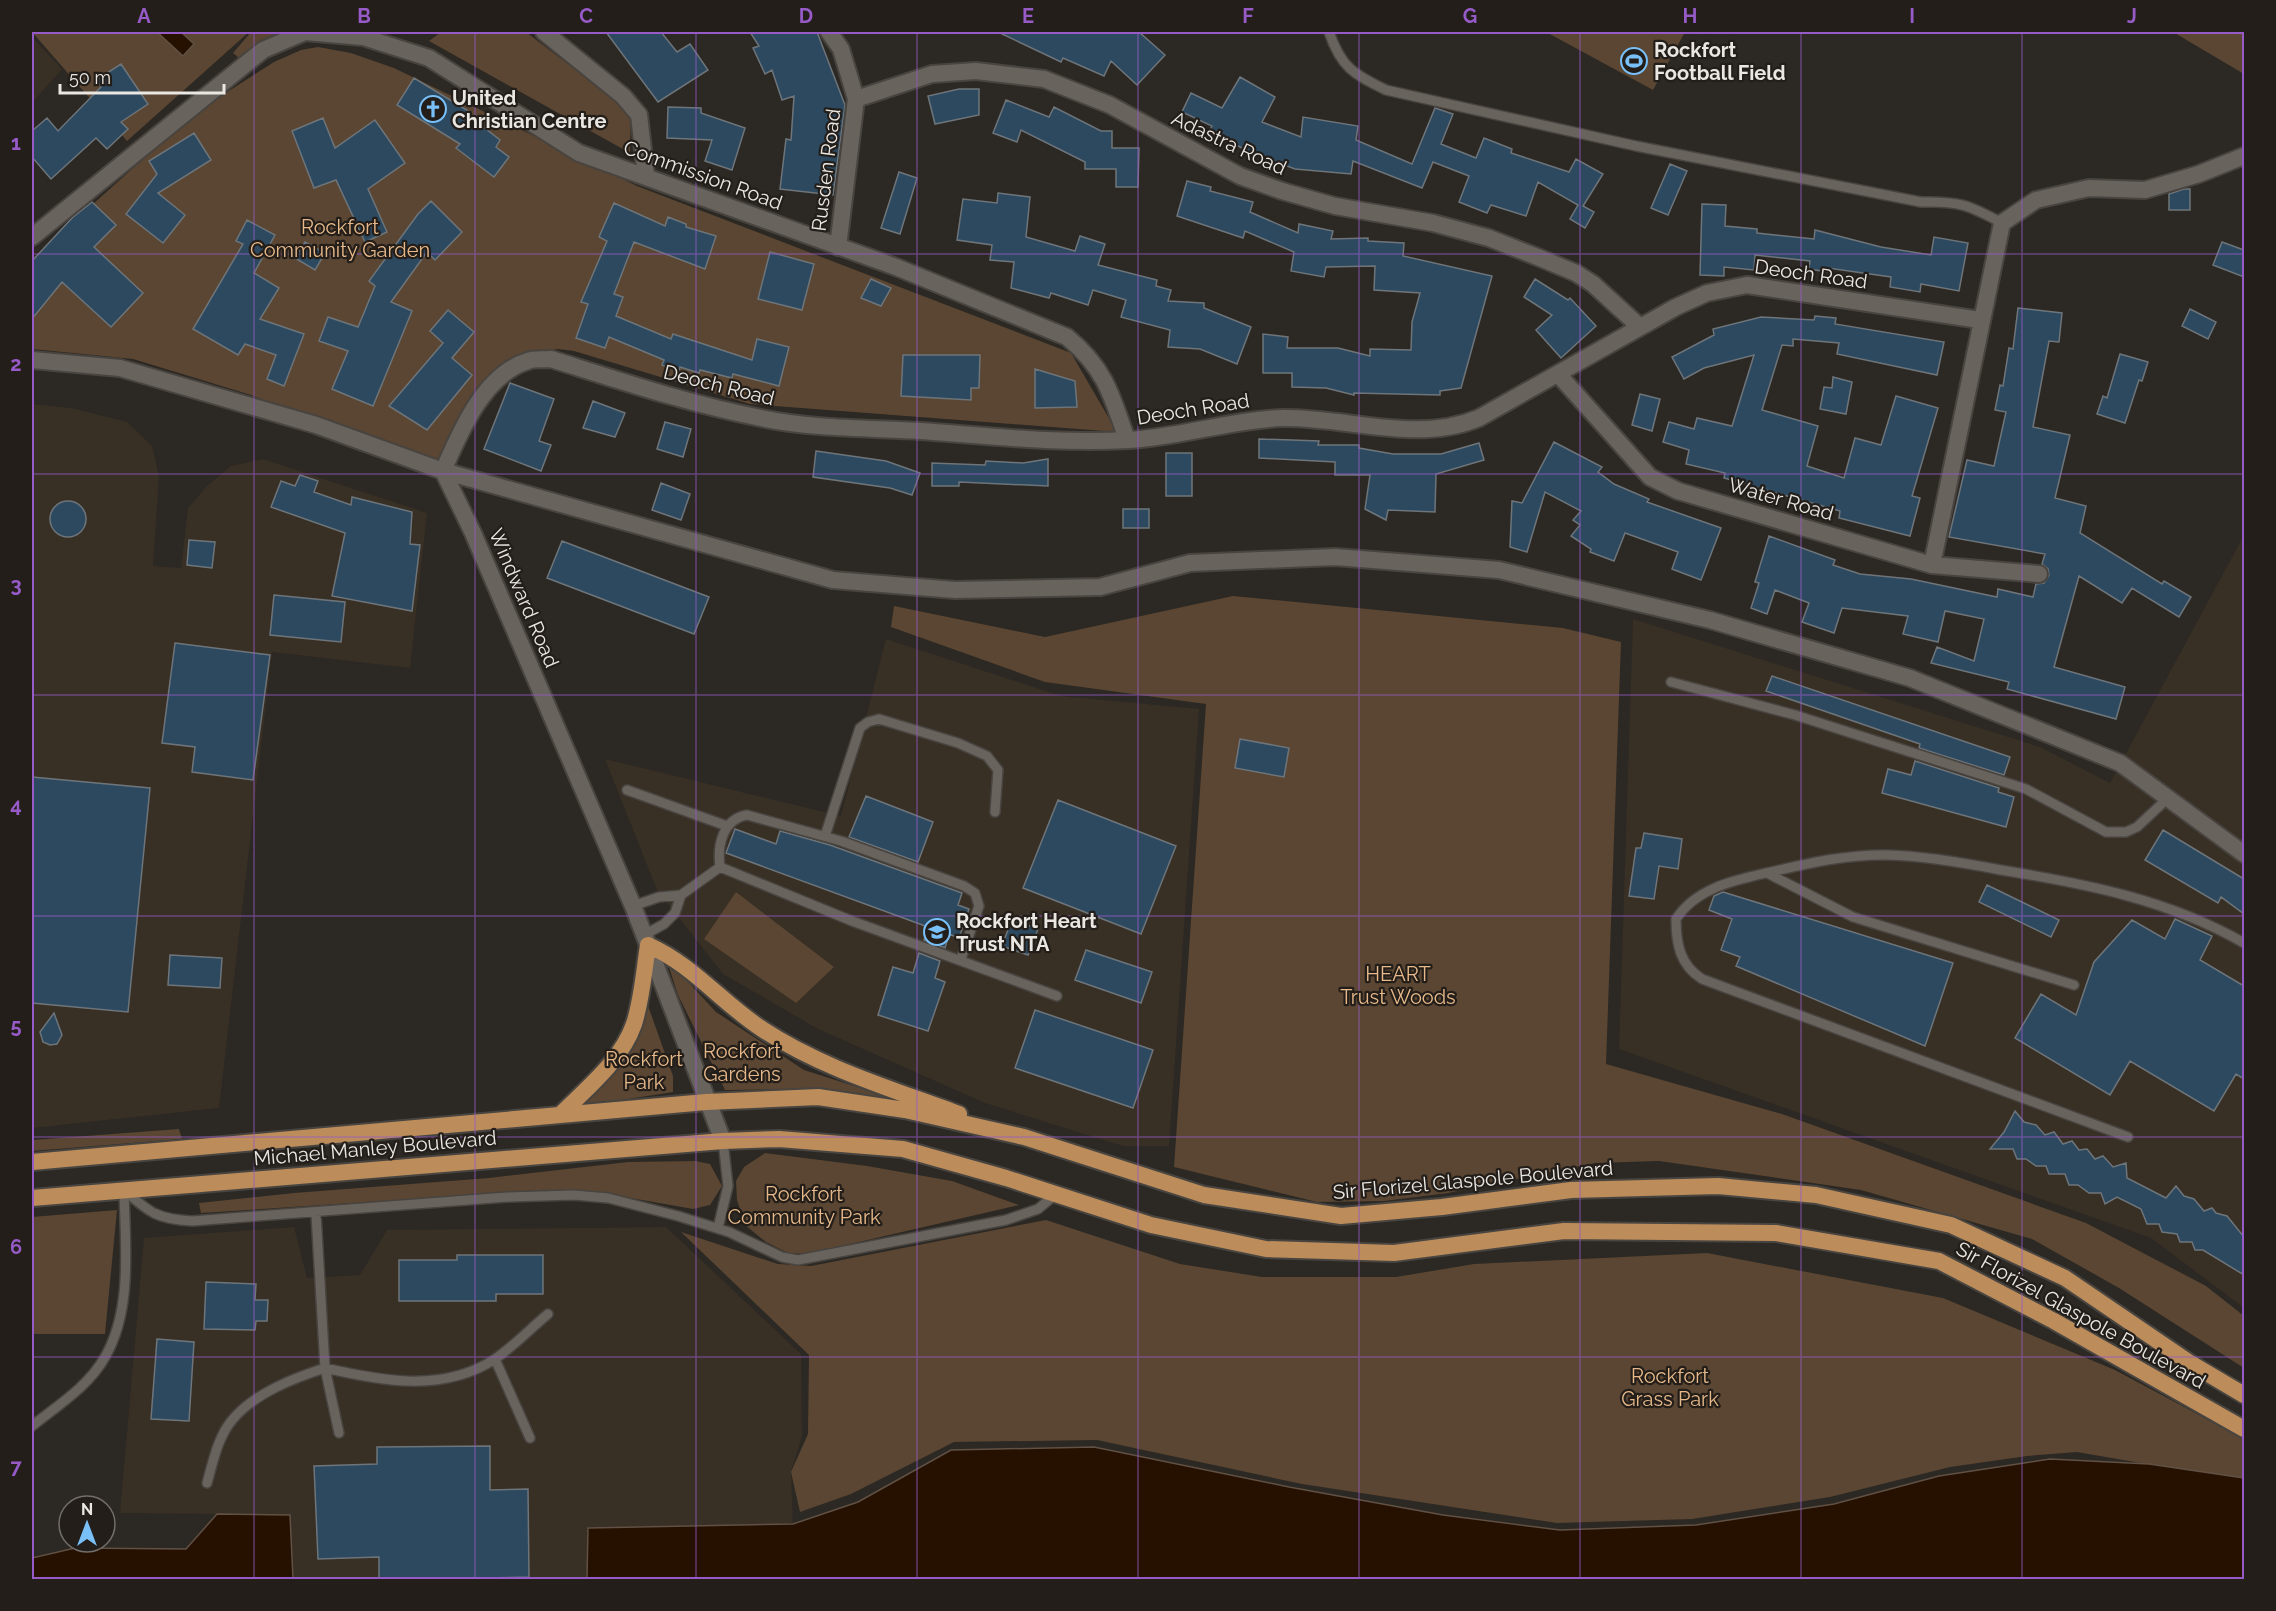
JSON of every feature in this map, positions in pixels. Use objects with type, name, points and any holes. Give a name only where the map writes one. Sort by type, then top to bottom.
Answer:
[{"type":"highway","points":[[561,1114],[601,1075],[623,1047],[634,1023],[646,940],[673,956],[761,1029],[819,1060],[1024,1137]]},
{"type":"highway","name":"Sir Florizel Glaspole Boulevard","points":[[706,1102],[818,1097],[905,1110],[1024,1137],[1204,1195],[1341,1216],[1442,1207],[1571,1190],[1718,1186],[1816,1196],[1951,1225],[2066,1278],[2190,1363],[2244,1395]]},
{"type":"highway","name":"Michael Manley Boulevard","points":[[32,1162],[706,1102]]},
{"type":"highway","name":"Sir Florizel Glaspole Boulevard","points":[[723,1141],[790,1139],[903,1149],[1056,1194],[1151,1225],[1266,1249],[1394,1253],[1564,1231],[1776,1233],[1939,1261],[2054,1321],[2244,1429]]},
{"type":"highway","name":"Michael Manley Boulevard","points":[[32,1198],[723,1141]]},
{"type":"street","name":"Commission Road","points":[[32,237],[263,50],[305,32],[363,37],[429,58],[579,153],[896,267],[1067,337],[1088,354],[1108,385],[1127,440]]},
{"type":"street","points":[[544,32],[623,96],[634,108],[641,124],[646,176]]},
{"type":"street","name":"Rusden Road","points":[[829,32],[841,49],[856,99],[838,247]]},
{"type":"street","name":"Adastra Road","points":[[856,99],[932,74],[976,71],[1044,79],[1110,105],[1240,176],[1335,206],[1433,223],[1489,238],[1540,258],[1576,273],[1593,284],[1640,327]]},
{"type":"street","points":[[1932,565],[1980,320],[2002,223],[2036,200],[2089,188],[2145,190],[2199,174],[2244,156]]},
{"type":"street","name":"Deoch Road","points":[[443,471],[472,409],[505,372],[529,360],[551,359],[703,406],[764,419],[820,426],[1002,437],[1127,440],[1163,437],[1234,422],[1265,419],[1298,418],[1350,425],[1455,428],[1479,418],[1640,327],[1707,293],[1747,285],[1980,320]]},
{"type":"street","points":[[32,360],[120,368],[315,425],[443,471],[833,580],[955,590],[1100,587],[1190,563],[1335,557],[1500,570],[1710,620],[1910,678],[2120,763],[2244,854]]},
{"type":"street","name":"Water Road","points":[[1558,374],[1650,477],[1678,491],[1932,565],[2039,574]]},
{"type":"street","name":"Windward Road","points":[[443,471],[473,533],[633,906],[706,1102],[723,1141]]},
{"type":"lane","points":[[1329,32],[1342,63],[1357,75],[1386,90],[1702,160],[1921,202],[1953,201],[1974,208],[2002,223]]},
{"type":"lane","points":[[1671,682],[1795,715],[2026,789],[2106,832],[2126,832],[2137,827],[2168,798]]},
{"type":"lane","points":[[825,837],[860,728],[868,722],[879,719],[958,743],[987,756],[998,770],[995,812]]},
{"type":"lane","points":[[627,790],[727,826]]},
{"type":"lane","points":[[720,867],[720,849],[727,826],[737,817],[747,815],[825,837],[964,886],[975,893],[979,906],[961,959]]},
{"type":"lane","points":[[2128,1137],[1702,979],[1691,972],[1678,948],[1676,919],[1684,907],[1723,884],[1833,858],[1878,856],[1958,862],[2134,895],[2187,913],[2244,943]]},
{"type":"lane","points":[[633,906],[659,897],[681,894],[720,867]]},
{"type":"lane","points":[[720,867],[852,921],[1057,996]]},
{"type":"lane","points":[[1767,873],[1853,917],[2074,985]]},
{"type":"lane","points":[[646,940],[675,913],[681,894]]},
{"type":"lane","points":[[718,1228],[728,1186],[723,1141]]},
{"type":"lane","points":[[124,1190],[150,1213],[172,1220],[223,1221],[507,1197],[608,1198],[718,1228],[782,1257],[798,1260],[1006,1221],[1038,1209],[1056,1194]]},
{"type":"lane","points":[[32,1426],[91,1377],[105,1358],[111,1344],[119,1322],[125,1272],[124,1190]]},
{"type":"lane","points":[[316,1214],[325,1368],[339,1433]]},
{"type":"lane","points":[[207,1483],[216,1454],[233,1418],[286,1381],[325,1368],[409,1382],[436,1381],[461,1375],[495,1359],[548,1314]]},
{"type":"lane","points":[[495,1359],[530,1438]]},
{"type":"shaded area","points":[[157,32],[181,32],[194,44],[183,56]]},
{"type":"shaded area","points":[[32,37],[62,69],[32,103]]},
{"type":"shaded area","points":[[32,404],[71,408],[127,422],[152,446],[159,476],[153,566],[181,568],[188,508],[207,486],[231,466],[263,459],[427,513],[410,668],[272,652],[219,1108],[32,1128]]},
{"type":"shaded area","points":[[2244,535],[2244,1308],[2151,1238],[1619,1049],[1633,619],[2040,747],[2110,783]]},
{"type":"shaded area","name":"Rockfort Heart Trust NTA","points":[[886,639],[1061,696],[1199,709],[1169,1146],[1123,1146],[985,1103],[818,1029],[723,974],[657,890],[605,759],[841,816]]},
{"type":"shaded area","points":[[294,1227],[307,1278],[360,1275],[387,1230],[666,1227],[801,1354],[802,1436],[791,1472],[793,1524],[588,1528],[587,1579],[293,1579],[290,1515],[120,1513],[144,1238]]},
{"type":"shaded area","points":[[1094,1447],[1289,1487],[1443,1515],[1560,1530],[1696,1525],[1834,1504],[1939,1476],[2050,1459],[2149,1464],[2244,1478],[2244,1579],[587,1579],[588,1528],[793,1524],[858,1502],[951,1450]]},
{"type":"shaded area","points":[[217,1514],[290,1515],[293,1579],[32,1579],[32,1558],[57,1552],[57,1554],[117,1554],[117,1548],[186,1549]]},
{"type":"green space","points":[[32,32],[249,32],[127,141]]},
{"type":"green space","points":[[251,32],[302,32],[244,62],[233,53]]},
{"type":"green space","points":[[441,32],[526,32],[631,112],[630,153],[429,41]]},
{"type":"green space","name":"Rockfort Football Field","points":[[1546,32],[1685,32],[1653,90]]},
{"type":"green space","points":[[2173,32],[2244,32],[2244,74]]},
{"type":"green space","name":"Rockfort Community Garden","points":[[318,47],[351,53],[394,68],[637,186],[1071,353],[1117,432],[750,404],[574,351],[558,349],[529,354],[502,367],[443,471],[251,395],[133,359],[32,349],[32,259],[193,114],[274,62],[301,50]]},
{"type":"green space","name":"HEART Trust Woods","points":[[1233,596],[1563,628],[1621,642],[1606,1064],[1782,1114],[2086,1223],[2206,1286],[2244,1316],[2244,1368],[2119,1288],[2032,1239],[1861,1190],[1659,1161],[1595,1163],[1448,1193],[1384,1201],[1317,1202],[1174,1167],[1206,704],[1045,682],[891,627],[894,606],[1045,637]]},
{"type":"green space","points":[[736,892],[834,967],[796,1003],[704,939]]},
{"type":"green space","name":"Rockfort Gardens","points":[[666,958],[716,1012],[804,1070],[898,1100],[802,1089],[725,1090],[678,995]]},
{"type":"green space","name":"Rockfort Park","points":[[646,1000],[673,1076],[673,1092],[577,1107]]},
{"type":"green space","points":[[179,1129],[182,1139],[32,1151],[32,1140]]},
{"type":"green space","name":"Rockfort Community Park","points":[[765,1153],[867,1166],[952,1181],[1019,1205],[807,1254],[788,1253],[766,1242],[745,1225],[737,1200],[736,1181],[744,1167]]},
{"type":"green space","points":[[695,1161],[710,1164],[722,1186],[710,1205],[693,1209],[608,1194],[492,1194],[201,1213],[199,1203],[294,1193],[489,1178],[628,1162]]},
{"type":"green space","points":[[117,1210],[105,1334],[32,1334],[32,1217]]},
{"type":"green space","name":"Rockfort Grass Park","points":[[1046,1220],[1180,1264],[1262,1277],[1396,1277],[1474,1264],[1707,1253],[1943,1298],[2115,1370],[2244,1439],[2244,1481],[2077,1452],[2027,1456],[1950,1467],[1830,1497],[1692,1519],[1557,1523],[1302,1484],[1097,1440],[954,1442],[851,1494],[800,1512],[791,1472],[808,1434],[809,1355],[681,1232],[778,1264],[811,1266]]},
{"type":"building","points":[[606,32],[661,32],[677,52],[690,44],[708,70],[658,102]]},
{"type":"building","points":[[750,32],[817,32],[845,105],[833,195],[780,189],[786,139],[791,140],[794,96],[782,100],[772,70],[765,74],[753,48],[759,46]]},
{"type":"building","points":[[998,32],[1139,32],[1165,55],[1137,85],[1111,61],[1104,76],[1063,58],[1061,62]]},
{"type":"building","points":[[121,64],[148,104],[121,122],[128,129],[107,149],[96,138],[51,179],[32,157],[32,131],[47,118],[58,131],[101,87],[96,80]]},
{"type":"building","points":[[1240,77],[1275,97],[1262,122],[1301,137],[1303,117],[1358,126],[1356,140],[1412,164],[1435,108],[1453,114],[1441,144],[1476,158],[1484,138],[1512,149],[1511,153],[1569,172],[1576,159],[1603,174],[1583,206],[1594,212],[1585,228],[1570,219],[1578,205],[1538,182],[1526,216],[1491,205],[1487,213],[1459,202],[1469,176],[1433,162],[1422,188],[1353,161],[1351,174],[1295,169],[1247,151],[1210,130],[1212,126],[1182,112],[1191,93],[1222,108]]},
{"type":"building","points":[[414,78],[470,112],[468,115],[500,140],[496,147],[509,157],[494,177],[456,148],[460,144],[397,105]]},
{"type":"building","points":[[959,89],[979,89],[979,115],[935,124],[928,96]]},
{"type":"building","points":[[1006,100],[1049,117],[1054,107],[1101,131],[1112,131],[1112,148],[1139,148],[1138,187],[1116,187],[1116,169],[1085,169],[1085,162],[1021,130],[1017,142],[993,133]]},
{"type":"building","points":[[668,107],[701,108],[701,113],[745,128],[732,170],[705,161],[712,140],[667,138]]},
{"type":"building","points":[[323,118],[335,148],[375,120],[405,163],[368,189],[387,232],[365,242],[336,180],[314,188],[292,131]]},
{"type":"building","points":[[194,133],[211,160],[158,193],[185,215],[163,243],[126,214],[157,174],[149,161]]},
{"type":"building","points":[[1670,164],[1687,171],[1668,215],[1651,208]]},
{"type":"building","points":[[899,172],[917,178],[900,234],[881,228]]},
{"type":"building","points":[[1187,181],[1211,187],[1210,191],[1253,202],[1250,212],[1298,233],[1299,224],[1333,231],[1331,239],[1368,238],[1368,241],[1404,243],[1403,256],[1492,276],[1461,388],[1440,391],[1440,395],[1354,393],[1354,395],[1326,388],[1292,387],[1292,373],[1263,373],[1263,334],[1288,337],[1287,348],[1338,348],[1370,356],[1370,349],[1411,350],[1412,322],[1420,293],[1374,290],[1375,266],[1326,267],[1324,277],[1291,271],[1294,252],[1245,231],[1243,238],[1177,216]]},
{"type":"building","points":[[2190,189],[2190,210],[2169,210],[2169,194]]},
{"type":"building","points":[[998,193],[1030,197],[1026,237],[1075,251],[1080,236],[1105,244],[1098,265],[1157,280],[1156,286],[1171,290],[1168,301],[1204,303],[1204,308],[1251,327],[1237,364],[1200,349],[1168,347],[1170,330],[1121,317],[1126,300],[1093,290],[1088,305],[1051,293],[1049,298],[1011,288],[1014,262],[990,260],[992,245],[957,240],[963,199],[997,203]]},
{"type":"building","points":[[431,201],[462,232],[435,260],[427,252],[391,302],[412,311],[373,406],[332,389],[348,351],[319,341],[328,317],[358,327],[375,286],[369,281],[418,214]]},
{"type":"building","points":[[92,202],[116,225],[94,247],[143,293],[111,327],[62,282],[32,319],[32,261],[72,218]]},
{"type":"building","points":[[614,203],[665,226],[668,217],[686,224],[686,227],[716,236],[705,269],[634,242],[614,294],[623,297],[616,316],[671,339],[673,334],[752,360],[757,339],[789,347],[779,386],[733,374],[732,378],[700,370],[699,373],[680,367],[679,371],[662,365],[664,360],[609,337],[605,348],[576,338],[588,304],[581,302],[607,241],[599,237]]},
{"type":"building","points":[[1702,204],[1726,205],[1725,226],[1757,229],[1757,233],[1814,239],[1815,230],[1881,247],[1931,255],[1934,237],[1968,243],[1959,291],[1921,284],[1920,292],[1890,287],[1891,277],[1828,268],[1828,272],[1809,269],[1810,261],[1755,255],[1754,270],[1724,267],[1724,276],[1700,275]]},
{"type":"building","points":[[247,220],[275,235],[254,273],[279,288],[260,319],[304,334],[284,386],[267,379],[276,355],[245,344],[238,355],[193,329],[243,244],[236,241]]},
{"type":"building","points":[[305,242],[325,253],[315,270],[295,258]]},
{"type":"building","points":[[2222,242],[2244,250],[2244,277],[2213,265]]},
{"type":"building","points":[[770,252],[814,264],[802,310],[758,299]]},
{"type":"building","points":[[871,279],[891,288],[881,306],[861,298]]},
{"type":"building","points":[[1535,279],[1568,300],[1570,298],[1596,326],[1561,358],[1536,330],[1552,315],[1524,297]]},
{"type":"building","points":[[2018,308],[2062,313],[2059,342],[2049,341],[2033,427],[2070,435],[2055,498],[2086,506],[2080,533],[2162,584],[2164,581],[2191,597],[2179,617],[2132,588],[2122,603],[2079,576],[2054,667],[2125,687],[2116,719],[2007,689],[2009,682],[1931,663],[1937,647],[1974,661],[1984,619],[1945,611],[1938,642],[1903,634],[1908,616],[1842,608],[1834,633],[1802,622],[1809,603],[1775,590],[1767,614],[1751,608],[1759,583],[1755,582],[1769,536],[1835,560],[1833,565],[1860,574],[1911,579],[1997,597],[1998,589],[2033,597],[2036,584],[2044,583],[2049,575],[2048,569],[2042,564],[2045,554],[1949,537],[1967,460],[1994,466],[2006,412],[1995,410],[2000,385],[2003,386],[2009,348],[2013,349]]},
{"type":"building","points":[[2190,309],[2216,322],[2208,339],[2182,326]]},
{"type":"building","points":[[448,310],[474,332],[452,358],[472,375],[427,430],[389,406],[443,343],[430,331]]},
{"type":"building","points":[[1815,316],[1836,318],[1835,324],[1944,342],[1937,375],[1837,354],[1839,343],[1793,339],[1793,346],[1782,345],[1762,410],[1818,426],[1807,466],[1844,478],[1855,438],[1881,445],[1896,396],[1938,408],[1912,496],[1920,498],[1910,536],[1839,518],[1840,511],[1724,478],[1725,473],[1686,464],[1689,450],[1663,442],[1669,422],[1694,429],[1697,418],[1732,426],[1754,355],[1704,368],[1684,379],[1672,357],[1714,335],[1713,329],[1761,317],[1814,320]]},
{"type":"building","points":[[2120,354],[2148,362],[2142,381],[2139,380],[2125,423],[2097,414],[2103,396],[2107,398]]},
{"type":"building","points":[[903,355],[980,355],[979,388],[971,388],[971,400],[901,396]]},
{"type":"building","points":[[1035,369],[1075,381],[1077,407],[1035,408]]},
{"type":"building","points":[[1833,377],[1852,382],[1846,414],[1820,409],[1824,387],[1832,388]]},
{"type":"building","points":[[510,383],[554,399],[539,441],[551,445],[541,471],[484,449]]},
{"type":"building","points":[[1640,394],[1660,399],[1652,431],[1632,425]]},
{"type":"building","points":[[593,401],[625,413],[615,437],[583,428]]},
{"type":"building","points":[[665,422],[691,429],[683,457],[657,449]]},
{"type":"building","points":[[1259,439],[1319,441],[1318,445],[1359,445],[1359,448],[1393,454],[1441,454],[1479,443],[1484,460],[1436,474],[1435,512],[1388,510],[1386,520],[1365,509],[1370,475],[1335,475],[1335,462],[1259,458]]},
{"type":"building","points":[[1554,442],[1602,467],[1598,472],[1614,484],[1649,499],[1647,502],[1721,528],[1701,580],[1672,569],[1678,552],[1625,533],[1614,561],[1590,552],[1591,549],[1571,536],[1580,525],[1573,520],[1581,511],[1545,492],[1527,552],[1510,547],[1512,501],[1522,503]]},
{"type":"building","points":[[816,451],[886,461],[920,473],[912,495],[890,488],[813,477]]},
{"type":"building","points":[[1166,453],[1192,453],[1192,496],[1166,496]]},
{"type":"building","points":[[1048,459],[1048,486],[959,482],[959,486],[932,486],[932,463],[985,465],[986,461],[1023,463]]},
{"type":"building","points":[[300,475],[318,481],[314,492],[351,505],[352,497],[412,512],[410,544],[420,545],[412,611],[332,596],[345,533],[271,507],[281,481],[295,486]]},
{"type":"building","points":[[661,483],[690,494],[681,520],[652,510]]},
{"type":"building","points":[[68,501],[81,506],[86,519],[81,532],[68,537],[55,532],[50,519],[55,506]]},
{"type":"building","points":[[1123,509],[1149,509],[1149,528],[1123,528]]},
{"type":"building","points":[[189,540],[215,542],[212,568],[187,565]]},
{"type":"building","points":[[562,541],[709,597],[694,634],[547,578]]},
{"type":"building","points":[[274,595],[345,602],[341,642],[270,635]]},
{"type":"building","points":[[175,643],[270,655],[253,780],[192,772],[195,747],[162,743]]},
{"type":"building","points":[[1772,676],[2010,757],[2004,775],[1919,748],[1920,744],[1766,691]]},
{"type":"building","points":[[1240,739],[1289,748],[1284,777],[1235,768]]},
{"type":"building","points":[[1915,761],[1999,788],[1998,792],[2014,797],[2006,827],[1882,793],[1888,769],[1911,775]]},
{"type":"building","points":[[32,777],[150,788],[128,1012],[32,1003]]},
{"type":"building","points":[[866,796],[933,822],[918,862],[849,837]]},
{"type":"building","points":[[1058,800],[1176,846],[1141,934],[1023,888]]},
{"type":"building","points":[[735,829],[776,844],[780,831],[830,845],[962,893],[958,905],[969,909],[959,938],[949,934],[945,948],[924,940],[928,927],[726,853]]},
{"type":"building","points":[[2163,830],[2244,879],[2244,914],[2221,897],[2218,903],[2145,860]]},
{"type":"building","points":[[1644,833],[1682,839],[1678,869],[1659,866],[1654,899],[1629,896],[1636,848],[1641,848]]},
{"type":"building","points":[[1987,885],[2059,920],[2051,937],[1979,902]]},
{"type":"building","points":[[1723,892],[1953,963],[1925,1046],[1736,966],[1740,957],[1721,950],[1732,919],[1709,910],[1714,896]]},
{"type":"building","points":[[1012,919],[1038,929],[1028,955],[1002,946]]},
{"type":"building","points":[[2175,919],[2212,936],[2200,960],[2244,986],[2244,1079],[2236,1074],[2214,1111],[2130,1061],[2110,1095],[2015,1038],[2041,994],[2076,1015],[2094,962],[2132,920],[2165,939]]},
{"type":"building","points":[[1086,950],[1152,972],[1141,1003],[1075,980]]},
{"type":"building","points":[[919,953],[940,961],[935,978],[945,982],[928,1031],[878,1015],[893,967],[913,973]]},
{"type":"building","points":[[170,955],[222,958],[220,988],[168,985]]},
{"type":"building","points":[[1035,1010],[1153,1050],[1133,1108],[1015,1068]]},
{"type":"building","points":[[54,1013],[62,1035],[57,1044],[50,1045],[43,1042],[40,1032]]},
{"type":"building","points":[[2015,1111],[2024,1122],[2036,1125],[2045,1135],[2054,1132],[2063,1144],[2072,1141],[2079,1150],[2087,1149],[2095,1159],[2103,1156],[2113,1167],[2126,1163],[2127,1178],[2166,1198],[2176,1186],[2184,1196],[2194,1199],[2204,1211],[2212,1208],[2216,1213],[2227,1216],[2244,1237],[2244,1275],[2203,1250],[2195,1250],[2192,1242],[2180,1242],[2177,1234],[2162,1232],[2159,1224],[2147,1224],[2141,1209],[2117,1197],[2105,1204],[2101,1193],[2089,1193],[2078,1185],[2069,1185],[2065,1174],[2049,1174],[2046,1166],[2036,1166],[2026,1159],[2017,1159],[2013,1149],[1990,1149],[2004,1132]]},
{"type":"building","points":[[457,1255],[543,1255],[543,1294],[496,1294],[496,1301],[399,1301],[399,1260],[457,1260]]},
{"type":"building","points":[[206,1282],[256,1284],[255,1300],[268,1300],[267,1321],[256,1321],[255,1330],[204,1329]]},
{"type":"building","points":[[157,1339],[194,1342],[189,1421],[151,1419]]},
{"type":"building","points":[[490,1446],[490,1490],[528,1489],[529,1577],[379,1580],[379,1557],[318,1559],[314,1466],[377,1464],[377,1447]]},
{"type":"place","name":"Rockfort Football Field","points":[[1634,61]]},
{"type":"place","name":"United Christian Centre","points":[[433,109]]},
{"type":"place","name":"Rockfort Heart Trust NTA","points":[[937,932]]}]
